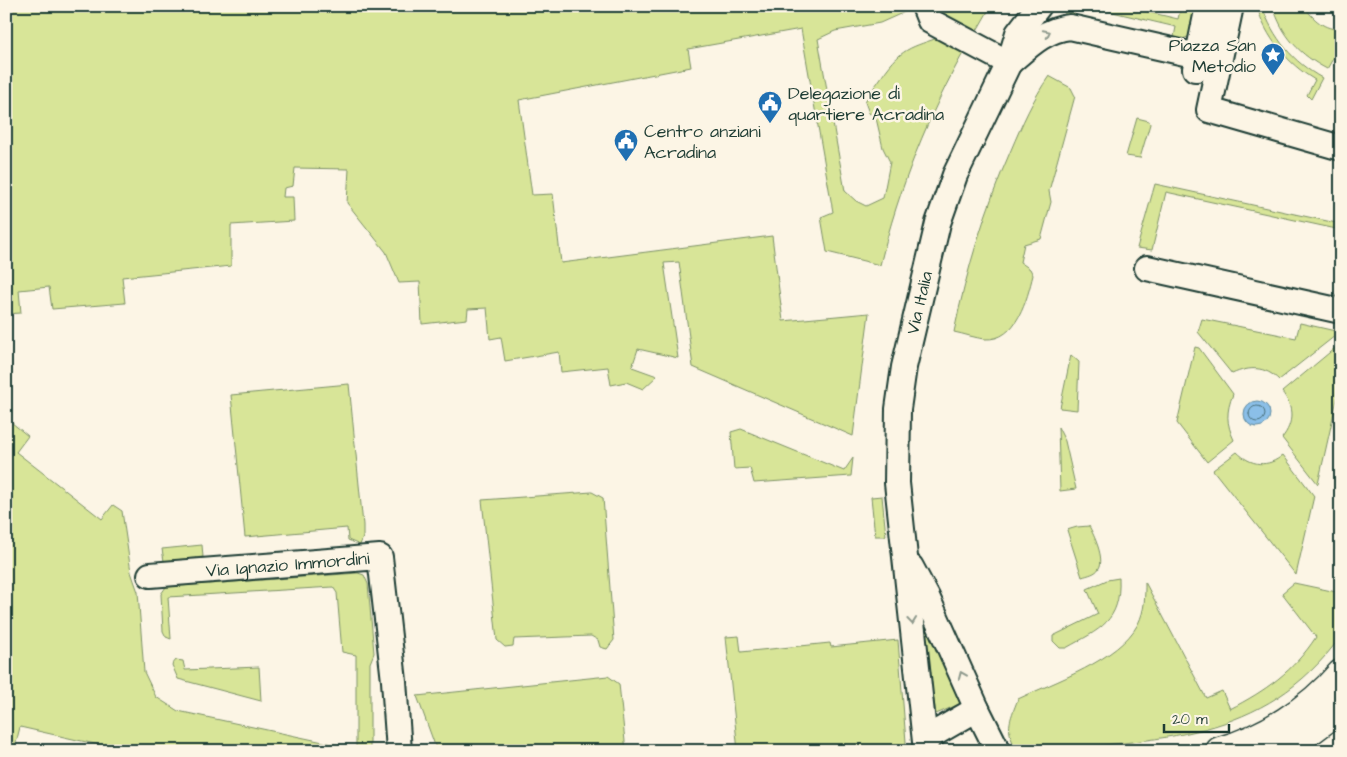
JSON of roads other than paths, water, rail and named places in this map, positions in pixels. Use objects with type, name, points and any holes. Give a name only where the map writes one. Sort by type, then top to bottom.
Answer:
[{"type":"street","points":[[924,6],[930,21],[1009,63],[1042,35],[1056,28],[1070,27],[1198,56]]},
{"type":"street","name":"Via Italia","points":[[926,745],[897,483],[896,440],[904,368],[938,223],[956,175],[1009,63],[1018,33],[1039,6]]},
{"type":"street","points":[[1208,6],[1195,69],[1217,73]]},
{"type":"street","points":[[1231,6],[1209,110],[1341,148]]},
{"type":"street","points":[[1147,268],[1341,311]]},
{"type":"street","points":[[905,555],[927,597],[998,751]]},
{"type":"street","name":"Via Ignazio Immordini","points":[[150,575],[380,557],[394,682],[399,751]]},
{"type":"street","points":[[1220,751],[1276,727],[1306,707],[1341,674]]},
{"type":"street","points":[[1276,751],[1322,723],[1341,706]]},
{"type":"street","points":[[926,745],[977,709]]},
{"type":"water","points":[[1257,401],[1266,405],[1270,414],[1266,423],[1257,427],[1248,423],[1244,414],[1248,405]]},
{"type":"place","name":"Piazza San Metodio","points":[[1273,76]]},
{"type":"place","name":"Delegazione di quartiere Acradina","points":[[770,124]]},
{"type":"place","name":"Centro anziani Acradina","points":[[626,162]]}]
